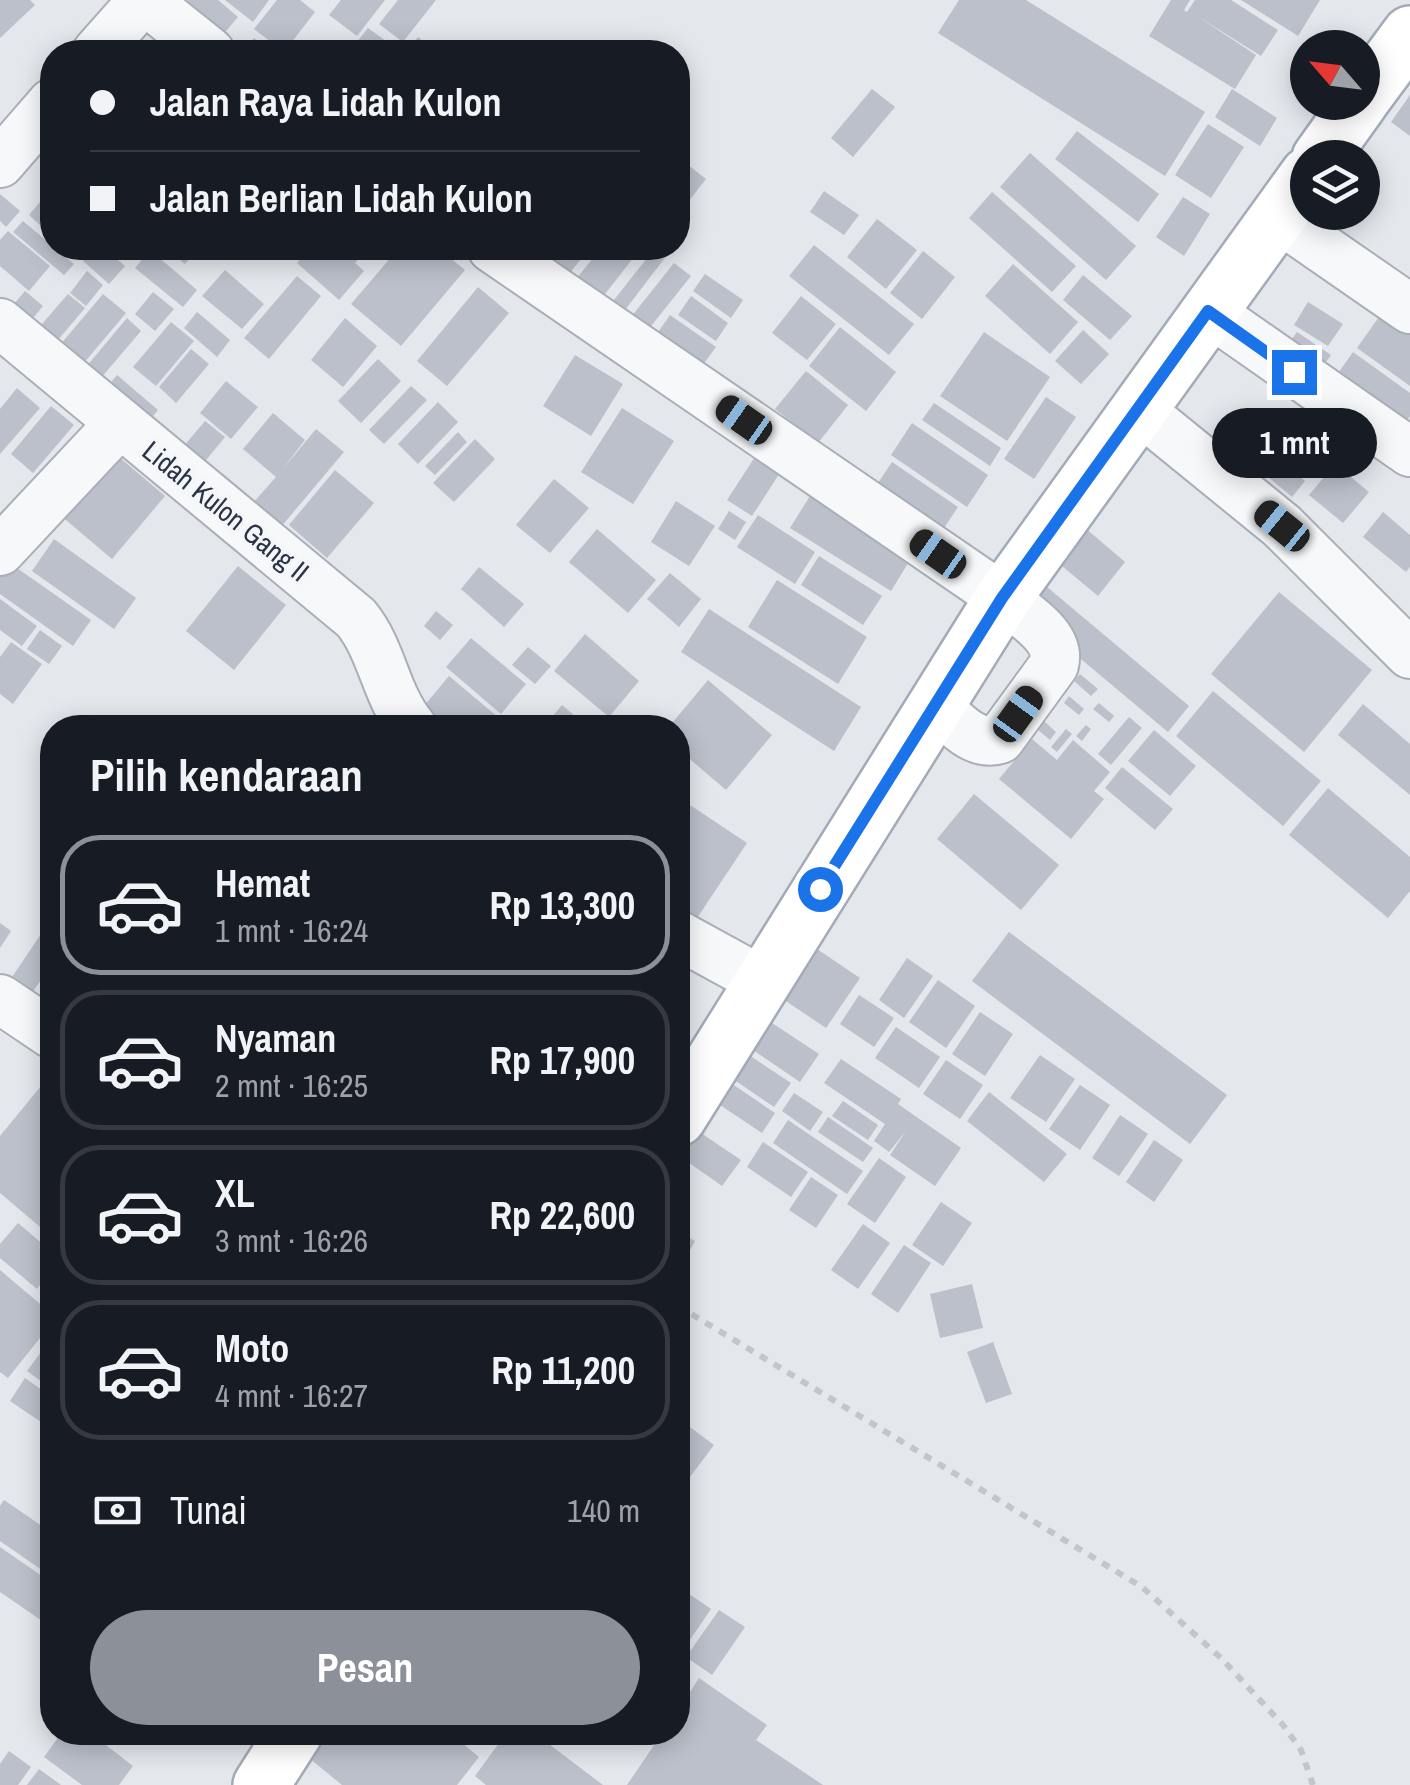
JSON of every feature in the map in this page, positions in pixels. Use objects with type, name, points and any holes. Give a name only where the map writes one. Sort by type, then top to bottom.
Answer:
[{"type":"main road","points":[[1380,75],[1410,34]]},
{"type":"main road","points":[[690,1098],[1002,598],[1290,199]]},
{"type":"main road","points":[[261,1785],[287,1745]]},
{"type":"street","points":[[108,40],[144,0],[195,40]]},
{"type":"street","points":[[0,164],[40,118]]},
{"type":"street","points":[[1328,230],[1410,309]]},
{"type":"street","points":[[509,260],[1002,598],[1052,641],[1057,654],[1054,665],[1000,738],[988,743],[978,740],[934,704]]},
{"type":"street","points":[[1208,311],[1410,452]]},
{"type":"street","name":"Lidah Kulon Gang II","points":[[0,323],[356,618],[378,650],[401,715]]},
{"type":"street","points":[[1136,408],[1282,526],[1410,654]]},
{"type":"street","points":[[0,550],[120,424]]},
{"type":"street","points":[[690,942],[762,981]]},
{"type":"street","points":[[0,999],[40,1026]]},
{"type":"path","points":[[690,1313],[1142,1587],[1222,1659],[1283,1726],[1301,1750],[1313,1785]]},
{"type":"building","points":[[0,0],[30,0],[35,5],[0,38]]},
{"type":"building","points":[[188,0],[218,0],[238,17],[218,40],[208,40],[177,13]]},
{"type":"building","points":[[225,0],[269,0],[253,22]]},
{"type":"building","points":[[277,0],[300,0],[315,12],[293,40],[268,40],[254,29]]},
{"type":"building","points":[[341,0],[385,0],[357,36],[329,15]]},
{"type":"building","points":[[398,0],[436,0],[405,40],[379,24]]},
{"type":"building","points":[[959,0],[1026,0],[1205,112],[1165,176],[938,33]]},
{"type":"building","points":[[1171,0],[1190,0],[1184,10],[1187,12],[1195,0],[1231,0],[1278,30],[1261,56],[1197,16],[1256,55],[1235,89],[1149,36]]},
{"type":"building","points":[[1241,0],[1320,0],[1302,30],[1290,31]]},
{"type":"building","points":[[368,28],[385,40],[358,40]]},
{"type":"building","points":[[872,89],[895,107],[853,157],[831,138]]},
{"type":"building","points":[[1232,89],[1277,118],[1260,146],[1215,117]]},
{"type":"building","points":[[1410,95],[1410,136],[1391,122]]},
{"type":"building","points":[[1208,124],[1244,147],[1211,198],[1175,175]]},
{"type":"building","points":[[1077,131],[1159,194],[1138,222],[1055,159]]},
{"type":"building","points":[[1030,153],[1136,246],[1106,280],[1000,187]]},
{"type":"building","points":[[690,166],[706,179],[690,200]]},
{"type":"building","points":[[824,191],[859,215],[844,235],[810,212]]},
{"type":"building","points":[[992,192],[1076,266],[1052,292],[969,218]]},
{"type":"building","points":[[0,194],[20,211],[6,227],[0,221]]},
{"type":"building","points":[[1183,197],[1210,214],[1184,256],[1156,237]]},
{"type":"building","points":[[40,202],[40,225],[29,215]]},
{"type":"building","points":[[877,219],[917,250],[886,289],[847,257]]},
{"type":"building","points":[[23,221],[40,235],[40,255],[13,232]]},
{"type":"building","points":[[8,231],[50,266],[29,291],[0,266],[0,240]]},
{"type":"building","points":[[814,245],[914,324],[889,355],[789,276]]},
{"type":"building","points":[[923,251],[955,277],[922,319],[890,293]]},
{"type":"building","points":[[46,260],[69,260],[74,264],[64,275]]},
{"type":"building","points":[[118,260],[125,266],[109,284],[83,261]]},
{"type":"building","points":[[142,260],[162,260],[197,290],[183,307],[135,268]]},
{"type":"building","points":[[358,260],[355,263],[364,271],[339,300],[297,263]]},
{"type":"building","points":[[389,260],[453,260],[465,270],[401,346],[351,304]]},
{"type":"building","points":[[552,260],[580,260],[569,274]]},
{"type":"building","points":[[591,260],[632,260],[602,298],[577,278]]},
{"type":"building","points":[[646,260],[663,260],[622,314],[610,305]]},
{"type":"building","points":[[674,263],[691,276],[648,330],[631,317]]},
{"type":"building","points":[[1013,264],[1078,322],[1050,354],[985,296]]},
{"type":"building","points":[[225,270],[264,304],[242,329],[202,296]]},
{"type":"building","points":[[87,271],[103,285],[86,306],[70,293]]},
{"type":"building","points":[[705,274],[743,300],[731,318],[693,291]]},
{"type":"building","points":[[1083,275],[1132,316],[1110,340],[1063,300]]},
{"type":"building","points":[[297,276],[321,296],[269,359],[244,338]]},
{"type":"building","points":[[478,287],[509,313],[447,386],[417,361]]},
{"type":"building","points":[[25,291],[43,306],[21,333],[2,318]]},
{"type":"building","points":[[153,292],[174,309],[155,331],[135,314]]},
{"type":"building","points":[[68,294],[85,308],[46,354],[29,339]]},
{"type":"building","points":[[103,294],[126,313],[72,377],[49,358]]},
{"type":"building","points":[[691,296],[728,323],[716,341],[678,315]]},
{"type":"building","points":[[801,296],[836,324],[807,360],[772,333]]},
{"type":"building","points":[[1308,302],[1343,324],[1328,346],[1294,325]]},
{"type":"building","points":[[197,312],[230,340],[217,357],[184,328]]},
{"type":"building","points":[[1381,314],[1410,335],[1410,386],[1357,348]]},
{"type":"building","points":[[670,315],[716,347],[699,370],[654,338]]},
{"type":"building","points":[[127,318],[141,331],[100,379],[86,367]]},
{"type":"building","points":[[345,318],[377,346],[343,387],[311,360]]},
{"type":"building","points":[[171,322],[194,341],[156,386],[133,367]]},
{"type":"building","points":[[840,327],[896,372],[866,411],[809,366]]},
{"type":"building","points":[[1083,330],[1109,354],[1081,384],[1055,361]]},
{"type":"building","points":[[984,332],[1050,377],[1007,441],[940,396]]},
{"type":"building","points":[[1297,332],[1331,355],[1315,377],[1282,353]]},
{"type":"building","points":[[191,349],[209,364],[176,403],[159,387]]},
{"type":"building","points":[[1353,352],[1410,393],[1410,416],[1394,438],[1327,389]]},
{"type":"building","points":[[575,355],[623,384],[591,436],[543,406]]},
{"type":"building","points":[[378,359],[401,381],[361,423],[338,401]]},
{"type":"building","points":[[806,371],[848,405],[818,443],[775,409]]},
{"type":"building","points":[[117,375],[158,410],[139,433],[98,398]]},
{"type":"building","points":[[226,381],[258,407],[231,439],[200,413]]},
{"type":"building","points":[[411,386],[427,400],[384,444],[369,430]]},
{"type":"building","points":[[17,388],[40,408],[0,454],[0,409]]},
{"type":"building","points":[[1046,397],[1076,417],[1034,479],[1004,459]]},
{"type":"building","points":[[438,402],[458,422],[418,464],[398,444]]},
{"type":"building","points":[[934,403],[1001,448],[990,466],[922,420]]},
{"type":"building","points":[[51,406],[74,425],[33,473],[11,454]]},
{"type":"building","points":[[622,408],[674,441],[633,504],[581,472]]},
{"type":"building","points":[[1274,412],[1317,448],[1299,471],[1255,435]]},
{"type":"building","points":[[273,413],[305,440],[282,470],[316,429],[344,452],[280,528],[252,504],[276,477],[243,449]]},
{"type":"building","points":[[205,421],[225,437],[192,477],[172,460]]},
{"type":"building","points":[[912,423],[988,475],[967,507],[891,455]]},
{"type":"building","points":[[458,432],[467,442],[435,475],[425,466]]},
{"type":"building","points":[[1255,438],[1305,481],[1292,497],[1242,455]]},
{"type":"building","points":[[475,439],[495,459],[454,502],[433,483]]},
{"type":"building","points":[[760,449],[785,465],[752,516],[727,500]]},
{"type":"building","points":[[113,452],[165,496],[112,559],[60,515]]},
{"type":"building","points":[[892,462],[958,507],[940,534],[874,489]]},
{"type":"building","points":[[1335,464],[1369,492],[1343,523],[1309,495]]},
{"type":"building","points":[[335,470],[374,503],[327,558],[289,525]]},
{"type":"building","points":[[554,479],[589,508],[550,553],[516,525]]},
{"type":"building","points":[[815,488],[915,552],[891,591],[790,528]]},
{"type":"building","points":[[676,501],[715,526],[689,566],[651,542]]},
{"type":"building","points":[[729,511],[746,522],[735,540],[718,529]]},
{"type":"building","points":[[1383,512],[1410,535],[1410,567],[1406,572],[1363,537]]},
{"type":"building","points":[[758,515],[815,552],[795,584],[737,547]]},
{"type":"building","points":[[1084,527],[1125,562],[1098,596],[1056,561]]},
{"type":"building","points":[[597,529],[656,580],[628,613],[569,562]]},
{"type":"building","points":[[54,539],[136,598],[114,629],[32,571]]},
{"type":"building","points":[[819,556],[882,596],[863,625],[801,585]]},
{"type":"building","points":[[7,561],[91,620],[73,646],[0,594],[0,570]]},
{"type":"building","points":[[238,566],[286,605],[234,670],[186,631]]},
{"type":"building","points":[[479,567],[524,604],[504,627],[461,589]]},
{"type":"building","points":[[670,573],[701,599],[679,627],[647,599]]},
{"type":"building","points":[[777,580],[867,637],[838,684],[748,627]]},
{"type":"building","points":[[1047,587],[1189,706],[1168,732],[1026,613]]},
{"type":"building","points":[[1279,592],[1372,670],[1304,752],[1211,674]]},
{"type":"building","points":[[0,599],[37,626],[22,646],[0,630]]},
{"type":"building","points":[[709,609],[861,707],[834,751],[681,652]]},
{"type":"building","points":[[436,611],[453,625],[440,640],[424,626]]},
{"type":"building","points":[[40,630],[62,646],[49,664],[27,649]]},
{"type":"building","points":[[585,634],[639,681],[607,715],[554,671]]},
{"type":"building","points":[[471,638],[526,684],[501,714],[446,667]]},
{"type":"building","points":[[11,642],[42,664],[13,704],[0,694],[0,657]]},
{"type":"building","points":[[528,647],[551,666],[535,684],[512,665]]},
{"type":"building","points":[[1080,674],[1098,689],[1091,696],[1074,681]]},
{"type":"building","points":[[449,676],[495,715],[416,715]]},
{"type":"building","points":[[708,680],[772,735],[726,790],[690,759],[690,715],[679,715]]},
{"type":"building","points":[[1213,691],[1321,781],[1283,826],[1176,736]]},
{"type":"building","points":[[1069,696],[1084,709],[1079,715],[1064,703]]},
{"type":"building","points":[[1099,703],[1114,716],[1109,722],[1093,709]]},
{"type":"building","points":[[1363,704],[1410,744],[1410,795],[1338,735]]},
{"type":"building","points":[[562,705],[574,715],[554,715]]},
{"type":"building","points":[[1129,717],[1142,728],[1111,765],[1098,754]]},
{"type":"building","points":[[1044,721],[1056,732],[1050,740],[1037,729]]},
{"type":"building","points":[[1086,725],[1091,729],[1082,741],[1076,736]]},
{"type":"building","points":[[1066,729],[1072,734],[1057,752],[1051,747]]},
{"type":"building","points":[[1154,730],[1196,766],[1170,796],[1128,761]]},
{"type":"building","points":[[1032,739],[1057,760],[1073,740],[1110,772],[1094,791],[1104,799],[1071,839],[999,779]]},
{"type":"building","points":[[1122,767],[1173,809],[1155,830],[1105,788]]},
{"type":"building","points":[[1328,788],[1410,857],[1410,891],[1388,918],[1289,835]]},
{"type":"building","points":[[974,794],[1059,865],[1021,910],[937,839]]},
{"type":"building","points":[[690,805],[747,843],[690,928]]},
{"type":"building","points":[[0,923],[11,931],[0,948]]},
{"type":"building","points":[[1009,932],[1227,1095],[1190,1144],[972,981]]},
{"type":"building","points":[[40,935],[40,981],[25,1003],[4,989]]},
{"type":"building","points":[[808,943],[860,978],[826,1028],[774,993]]},
{"type":"building","points":[[907,958],[933,976],[904,1018],[879,1000]]},
{"type":"building","points":[[938,980],[975,1006],[946,1048],[909,1022]]},
{"type":"building","points":[[859,995],[894,1018],[874,1047],[840,1024]]},
{"type":"building","points":[[980,1012],[1013,1034],[985,1076],[952,1054]]},
{"type":"building","points":[[769,1021],[819,1054],[800,1082],[750,1048]]},
{"type":"building","points":[[896,1027],[940,1057],[919,1088],[875,1058]]},
{"type":"building","points":[[743,1051],[791,1083],[774,1107],[727,1075]]},
{"type":"building","points":[[1040,1055],[1075,1079],[1046,1122],[1010,1098]]},
{"type":"building","points":[[841,1059],[901,1099],[898,1104],[961,1148],[935,1186],[890,1155],[906,1131],[889,1152],[874,1141],[885,1124],[824,1083]]},
{"type":"building","points":[[946,1060],[983,1085],[960,1119],[923,1094]]},
{"type":"building","points":[[728,1081],[775,1113],[762,1133],[714,1101]]},
{"type":"building","points":[[1080,1085],[1110,1105],[1080,1150],[1049,1129]]},
{"type":"building","points":[[40,1087],[40,1227],[0,1193],[0,1136]]},
{"type":"building","points":[[989,1092],[1067,1154],[1044,1182],[967,1121]]},
{"type":"building","points":[[794,1093],[823,1112],[810,1131],[782,1111]]},
{"type":"building","points":[[843,1101],[878,1125],[868,1140],[832,1116]]},
{"type":"building","points":[[1120,1115],[1148,1134],[1119,1176],[1092,1158]]},
{"type":"building","points":[[828,1117],[873,1148],[863,1162],[818,1132]]},
{"type":"building","points":[[788,1120],[863,1171],[847,1194],[773,1143]]},
{"type":"building","points":[[690,1126],[741,1160],[722,1186],[690,1163]]},
{"type":"building","points":[[1154,1140],[1183,1160],[1154,1202],[1126,1182]]},
{"type":"building","points":[[763,1142],[808,1172],[791,1197],[747,1167]]},
{"type":"building","points":[[879,1158],[906,1177],[875,1223],[847,1204]]},
{"type":"building","points":[[811,1177],[838,1195],[816,1228],[789,1210]]},
{"type":"building","points":[[941,1202],[972,1223],[943,1266],[912,1245]]},
{"type":"building","points":[[18,1223],[40,1242],[37,1289],[0,1258],[0,1244]]},
{"type":"building","points":[[863,1224],[890,1243],[858,1289],[831,1270]]},
{"type":"building","points":[[904,1245],[931,1263],[898,1313],[871,1294]]},
{"type":"building","points":[[0,1270],[40,1304],[40,1338],[8,1378],[0,1372]]},
{"type":"building","points":[[972,1284],[983,1328],[940,1338],[930,1294]]},
{"type":"building","points":[[993,1342],[1012,1394],[986,1403],[967,1352]]},
{"type":"building","points":[[40,1353],[40,1380],[27,1371]]},
{"type":"building","points":[[25,1378],[40,1389],[40,1421],[10,1401]]},
{"type":"building","points":[[690,1427],[714,1445],[690,1477]]},
{"type":"building","points":[[4,1500],[40,1525],[40,1569],[0,1541],[0,1506]]},
{"type":"building","points":[[0,1547],[40,1575],[40,1620],[0,1592]]},
{"type":"building","points":[[690,1595],[711,1609],[690,1640]]},
{"type":"building","points":[[719,1610],[745,1627],[712,1675],[690,1660],[690,1651]]},
{"type":"building","points":[[699,1678],[767,1725],[756,1740],[823,1785],[627,1785],[654,1745],[690,1745],[690,1692]]},
{"type":"building","points":[[53,1745],[106,1745],[133,1766],[119,1785],[82,1785],[44,1757]]},
{"type":"building","points":[[319,1745],[465,1745],[479,1757],[457,1785],[342,1785],[309,1758]]},
{"type":"building","points":[[498,1745],[550,1745],[603,1785],[486,1785],[475,1776]]},
{"type":"building","points":[[9,1751],[31,1767],[18,1785],[0,1785],[0,1764]]},
{"type":"building","points":[[39,1769],[61,1785],[27,1785]]},
{"type":"route","points":[[820,889],[1002,598],[1208,311],[1294,372]]}]
